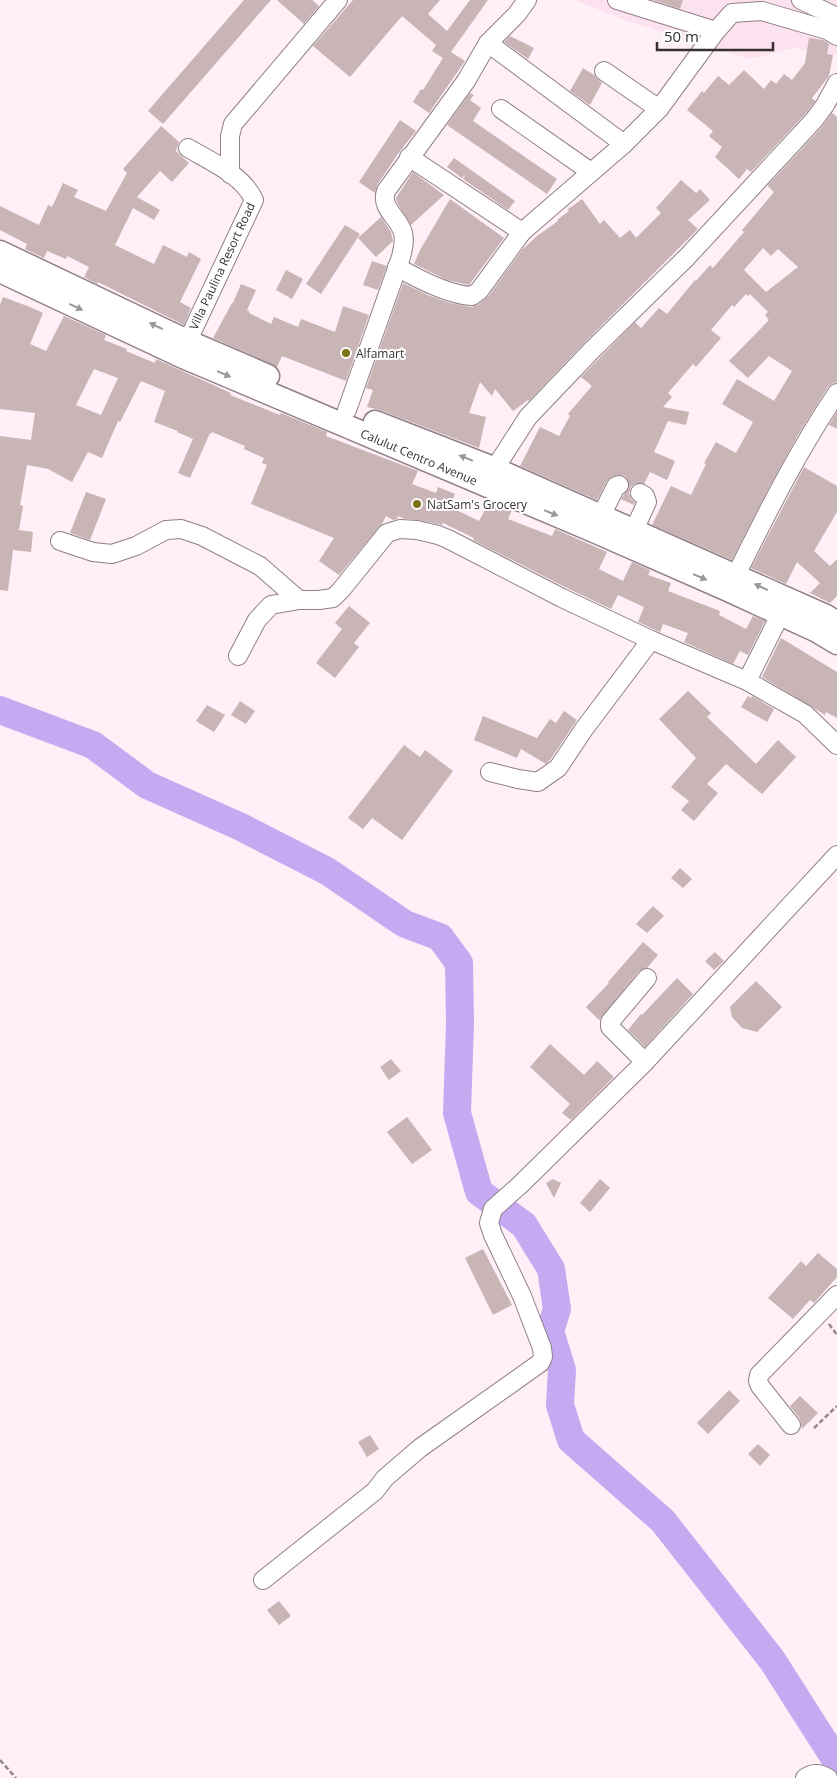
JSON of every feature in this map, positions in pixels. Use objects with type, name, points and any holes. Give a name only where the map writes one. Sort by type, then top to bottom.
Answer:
[{"type":"main road","name":"Calulut Centro Avenue","points":[[0,252],[53,287]]},
{"type":"main road","name":"Calulut Centro Avenue","points":[[0,271],[53,287],[184,348],[598,523],[784,607],[829,619],[837,643]]},
{"type":"main road","name":"Calulut Centro Avenue","points":[[184,348],[347,410],[489,477]]},
{"type":"street","points":[[230,174],[230,136],[233,124],[338,0]]},
{"type":"street","points":[[347,410],[404,243],[403,232],[385,205],[386,191],[466,81],[488,43],[517,14],[527,0]]},
{"type":"street","points":[[617,0],[716,31]]},
{"type":"street","points":[[801,0],[833,24]]},
{"type":"street","points":[[397,267],[460,296],[472,296],[479,291],[522,232],[624,144],[659,110],[735,6],[833,24]]},
{"type":"street","points":[[488,43],[624,144]]},
{"type":"street","points":[[604,71],[659,110]]},
{"type":"street","points":[[489,477],[528,417],[591,351],[687,257],[801,135],[825,106],[837,83]]},
{"type":"street","points":[[501,109],[591,172]]},
{"type":"street","name":"Villa Paulina Resort Road","points":[[184,348],[254,200],[250,191],[230,174],[188,148]]},
{"type":"street","points":[[409,157],[522,232]]},
{"type":"street","points":[[732,582],[780,488],[816,424],[837,393]]},
{"type":"street","points":[[598,523],[616,486],[620,485]]},
{"type":"street","points":[[630,538],[647,502],[645,496],[640,493]]},
{"type":"street","points":[[60,541],[93,552],[112,554],[136,546],[166,530],[181,529],[202,536],[260,566],[299,600]]},
{"type":"street","points":[[238,656],[257,620],[271,605],[299,600],[333,598],[387,533],[400,529],[417,530],[448,539],[562,598],[651,640],[747,681],[805,714],[837,745]]},
{"type":"street","points":[[747,681],[784,607]]},
{"type":"street","points":[[490,772],[538,782],[558,768],[584,729],[651,640]]},
{"type":"street","points":[[263,1580],[375,1491],[385,1478],[420,1448],[540,1363],[544,1357],[542,1348],[489,1223],[499,1204],[645,1062],[837,855]]},
{"type":"street","points":[[645,1062],[610,1028],[610,1022],[647,978]]},
{"type":"street","points":[[791,1425],[760,1386],[758,1381],[759,1375],[837,1295]]},
{"type":"street","points":[[805,1778],[811,1774],[817,1774],[828,1778]]},
{"type":"path","points":[[814,1428],[837,1406]]},
{"type":"path","points":[[0,1760],[16,1778]]},
{"type":"shaded area","points":[[575,0],[837,0],[837,55],[793,48],[749,59],[628,21]]},
{"type":"building","points":[[244,0],[271,0],[163,124],[148,111]]},
{"type":"building","points":[[277,0],[312,0],[319,6],[304,24]]},
{"type":"building","points":[[353,0],[440,0],[428,14],[447,31],[470,0],[488,0],[451,52],[465,61],[429,113],[413,102],[421,89],[423,90],[443,58],[432,51],[436,45],[402,16],[350,77],[313,46]]},
{"type":"building","points":[[653,0],[683,0],[680,9]]},
{"type":"building","points":[[510,36],[534,48],[528,59],[504,42]]},
{"type":"building","points":[[809,38],[823,40],[829,44],[827,54],[833,55],[829,76],[812,98],[815,101],[806,113],[751,172],[747,169],[739,179],[715,157],[722,147],[709,136],[713,131],[687,110],[702,91],[704,93],[718,76],[729,85],[744,70],[764,89],[771,80],[776,84],[784,74],[792,80],[805,63]]},
{"type":"building","points":[[583,68],[602,83],[590,105],[570,91]]},
{"type":"building","points":[[470,93],[474,95],[470,100],[481,108],[473,121],[557,179],[547,194],[447,125]]},
{"type":"building","points":[[832,113],[837,117],[837,382],[828,387],[798,435],[732,560],[652,525],[671,486],[691,495],[706,464],[704,463],[716,442],[736,453],[753,422],[722,404],[737,379],[774,401],[792,371],[769,356],[748,378],[729,361],[769,320],[765,315],[768,312],[750,294],[748,296],[746,294],[734,307],[732,305],[711,330],[721,338],[696,367],[693,364],[668,393],[672,397],[663,407],[689,412],[686,425],[668,421],[654,452],[675,461],[667,480],[650,472],[644,484],[635,484],[631,487],[629,493],[631,499],[635,502],[634,505],[621,499],[629,487],[626,477],[622,475],[613,476],[607,481],[597,500],[520,466],[540,427],[559,436],[570,416],[568,414],[592,386],[581,377],[635,322],[641,328],[659,308],[667,314],[710,265],[713,268],[744,232],[742,230],[774,192],[768,185],[822,127]],"holes":[[[763,248],[771,256],[778,249],[798,267],[766,292],[744,270]]]},
{"type":"building","points":[[400,120],[416,131],[377,185],[375,193],[359,182]]},
{"type":"building","points":[[161,126],[179,142],[176,151],[189,163],[172,182],[160,171],[137,197],[160,210],[154,220],[133,208],[115,245],[154,264],[163,245],[187,257],[189,252],[201,259],[180,302],[191,308],[184,325],[98,282],[97,284],[84,277],[89,267],[67,256],[66,259],[47,251],[44,258],[25,249],[27,244],[0,230],[0,206],[39,225],[48,205],[52,207],[63,183],[78,190],[74,197],[106,211],[127,173],[123,169]]},
{"type":"building","points":[[454,158],[515,201],[508,210],[463,179],[466,174],[462,178],[447,167]]},
{"type":"building","points":[[413,172],[444,195],[411,225],[397,203],[396,198]]},
{"type":"building","points":[[681,180],[696,193],[700,189],[710,200],[688,220],[698,229],[529,401],[513,411],[495,389],[492,396],[480,382],[469,413],[486,417],[479,448],[380,410],[367,407],[373,390],[366,388],[403,283],[450,303],[471,307],[478,305],[488,297],[522,250],[582,199],[600,224],[604,220],[620,238],[630,230],[636,238],[661,213],[656,208]]},
{"type":"building","points":[[450,199],[504,238],[469,285],[447,280],[414,264],[420,250]]},
{"type":"building","points":[[381,217],[391,232],[393,241],[376,257],[358,238]]},
{"type":"building","points":[[345,225],[360,234],[321,294],[306,284]]},
{"type":"building","points":[[372,261],[387,266],[378,290],[363,285]]},
{"type":"building","points":[[286,270],[303,279],[292,299],[276,290]]},
{"type":"building","points":[[241,284],[256,290],[247,310],[249,313],[271,324],[274,317],[298,327],[301,319],[335,332],[343,306],[369,315],[346,381],[282,356],[277,367],[213,338],[233,303]]},
{"type":"building","points":[[3,297],[43,313],[30,344],[46,351],[64,316],[106,335],[104,340],[127,349],[126,351],[155,363],[156,359],[231,393],[230,395],[280,415],[281,413],[327,432],[326,436],[418,471],[412,484],[436,493],[438,487],[455,494],[450,507],[479,521],[490,501],[512,510],[508,519],[552,536],[555,529],[607,552],[599,569],[623,581],[632,562],[650,570],[648,575],[671,583],[668,591],[720,611],[719,615],[746,629],[753,616],[765,621],[748,655],[740,651],[733,664],[684,642],[688,633],[663,624],[660,632],[638,622],[644,607],[618,595],[611,609],[443,523],[442,525],[405,519],[398,516],[397,519],[393,520],[386,516],[382,524],[339,575],[319,561],[334,538],[251,504],[267,465],[262,463],[264,458],[244,449],[245,446],[212,432],[190,478],[178,473],[193,439],[154,422],[165,391],[141,381],[120,422],[118,421],[102,458],[88,452],[72,482],[48,469],[27,465],[20,505],[23,506],[19,530],[33,532],[31,552],[13,550],[8,591],[0,590],[0,436],[31,440],[35,413],[0,409],[0,305]],"holes":[[[94,369],[118,378],[101,415],[76,405]]]},
{"type":"building","points":[[837,412],[837,429],[829,425]]},
{"type":"building","points":[[804,467],[837,486],[837,512],[814,551],[830,566],[837,559],[837,596],[830,603],[810,593],[820,583],[797,562],[786,584],[751,568]]},
{"type":"building","points":[[86,492],[106,499],[90,540],[70,533]]},
{"type":"building","points":[[349,606],[370,623],[354,643],[359,647],[335,678],[316,663],[342,629],[335,623]]},
{"type":"building","points":[[781,638],[837,672],[837,718],[826,712],[825,715],[762,677]]},
{"type":"building","points":[[688,691],[711,713],[707,717],[756,764],[778,740],[796,757],[762,794],[726,764],[707,784],[718,793],[694,821],[681,810],[689,801],[671,787],[696,758],[659,719]]},
{"type":"building","points":[[748,696],[751,698],[752,696],[774,709],[767,722],[741,707]]},
{"type":"building","points":[[240,701],[255,711],[246,724],[231,715]]},
{"type":"building","points":[[207,705],[225,715],[214,732],[196,721]]},
{"type":"building","points":[[564,711],[577,720],[546,764],[521,749],[517,758],[474,740],[483,716],[537,738],[550,719],[556,723]]},
{"type":"building","points":[[404,745],[420,757],[425,750],[453,771],[402,840],[372,818],[363,829],[348,818]]},
{"type":"building","points":[[680,868],[692,879],[683,888],[671,878]]},
{"type":"building","points":[[653,906],[664,916],[647,933],[636,924]]},
{"type":"building","points":[[643,942],[658,955],[647,968],[639,971],[599,1020],[586,1007]]},
{"type":"building","points":[[715,952],[724,961],[714,970],[705,961]]},
{"type":"building","points":[[677,978],[693,994],[645,1047],[628,1030],[641,1014]]},
{"type":"building","points":[[756,981],[782,1007],[757,1032],[742,1028],[732,1017],[730,1007]]},
{"type":"building","points":[[550,1044],[584,1075],[597,1061],[614,1077],[571,1120],[562,1113],[570,1104],[530,1067]]},
{"type":"building","points":[[391,1059],[401,1071],[389,1080],[380,1067]]},
{"type":"building","points":[[407,1117],[432,1150],[412,1164],[387,1132]]},
{"type":"building","points":[[553,1179],[561,1183],[554,1198],[546,1183]]},
{"type":"building","points":[[600,1179],[610,1188],[590,1212],[580,1203]]},
{"type":"building","points":[[483,1249],[512,1305],[493,1315],[465,1258]]},
{"type":"building","points":[[818,1253],[837,1269],[837,1277],[814,1303],[810,1300],[793,1319],[768,1298],[801,1261],[806,1266]]},
{"type":"building","points":[[729,1390],[740,1401],[708,1434],[697,1423]]},
{"type":"building","points":[[800,1396],[818,1413],[802,1429],[800,1419],[790,1406]]},
{"type":"building","points":[[370,1435],[379,1449],[367,1457],[358,1442]]},
{"type":"building","points":[[758,1444],[770,1455],[760,1466],[748,1454]]},
{"type":"building","points":[[279,1601],[291,1616],[279,1625],[267,1610]]},
{"type":"waterway","points":[[0,710],[93,745],[147,785],[241,827],[327,871],[405,924],[440,937],[459,963],[460,1023],[457,1113],[479,1192],[524,1225],[551,1269],[557,1309],[550,1331],[562,1370],[560,1405],[571,1440],[663,1521],[772,1660],[837,1762]]},
{"type":"place","name":"Alfamart","points":[[346,353]]},
{"type":"place","name":"NatSam's Grocery","points":[[417,504]]}]
